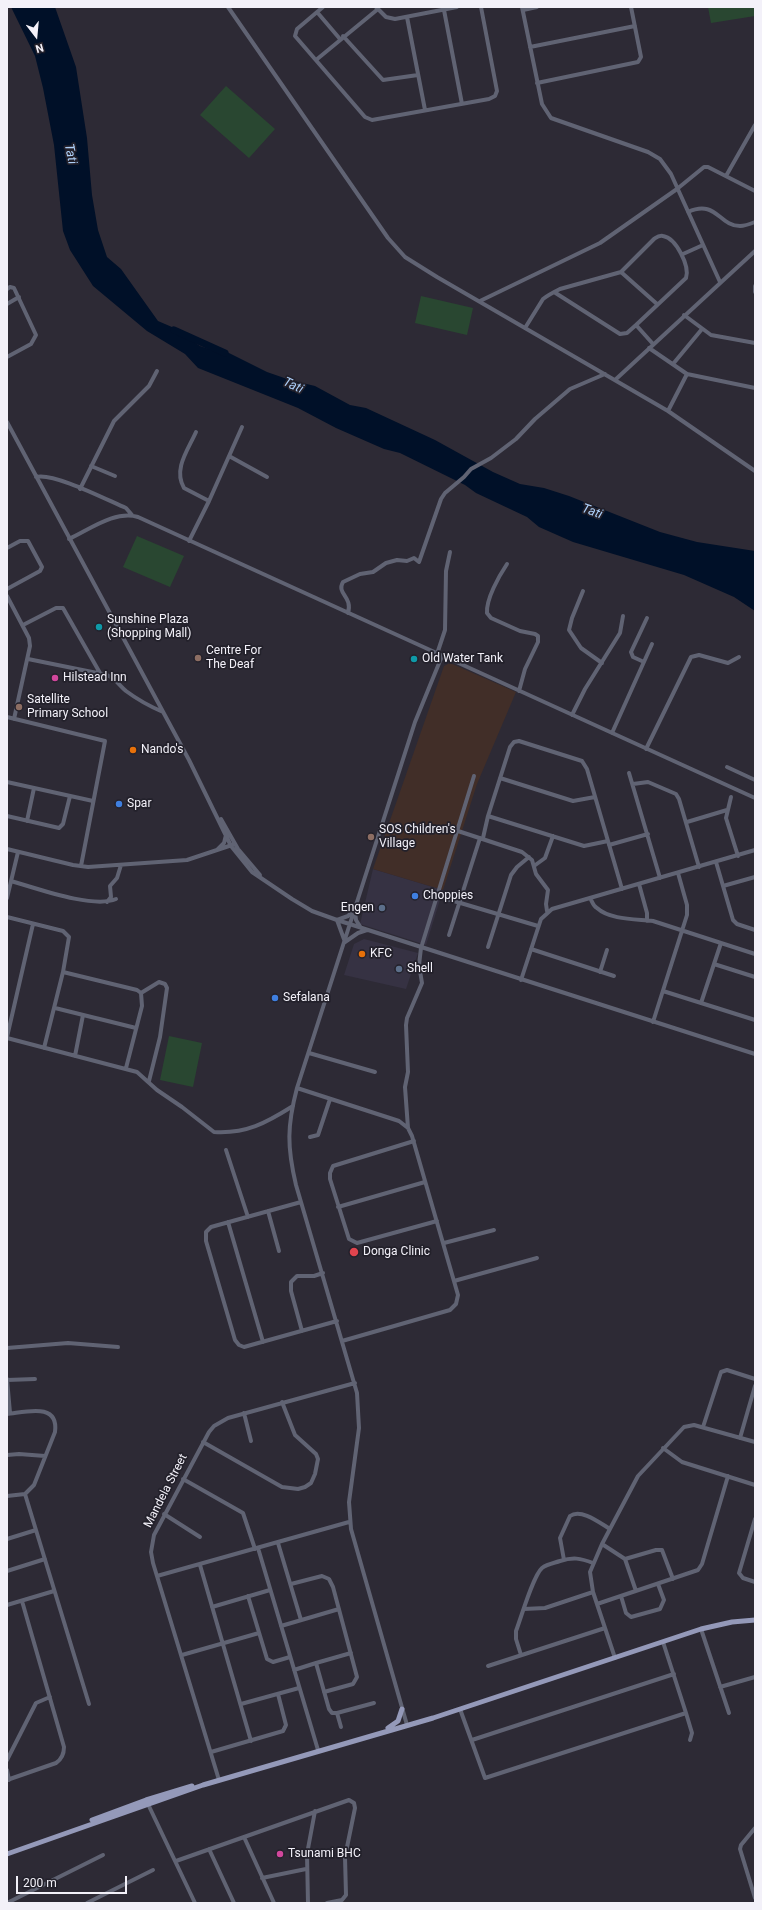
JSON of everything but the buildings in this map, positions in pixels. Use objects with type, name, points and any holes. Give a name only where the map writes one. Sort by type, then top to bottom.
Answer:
[{"type":"main road","points":[[7,1850],[187,1788],[203,1785],[385,1730],[407,1725],[702,1629],[732,1622],[755,1620]]},
{"type":"main road","points":[[385,1730],[398,1721],[402,1709]]},
{"type":"main road","points":[[7,1854],[147,1802]]},
{"type":"street","points":[[228,7],[393,244],[405,257],[668,411],[755,471]]},
{"type":"street","points":[[323,7],[297,29],[295,34],[316,60],[370,120],[489,99],[495,96],[497,91],[482,7]]},
{"type":"street","points":[[316,60],[377,8],[390,18],[407,17],[457,7]]},
{"type":"street","points":[[537,7],[523,8],[543,108],[551,118],[648,152],[660,159],[666,166],[720,282]]},
{"type":"street","points":[[537,83],[638,62],[641,57],[631,7]]},
{"type":"street","points":[[444,10],[462,104]]},
{"type":"street","points":[[317,12],[383,80],[418,75]]},
{"type":"street","points":[[407,17],[424,110]]},
{"type":"street","points":[[530,47],[635,26]]},
{"type":"street","points":[[726,176],[755,125]]},
{"type":"street","points":[[480,301],[600,243],[677,189],[704,167],[708,167],[755,191]]},
{"type":"street","points":[[688,212],[696,208],[704,208],[735,226],[744,226],[755,222]]},
{"type":"street","points":[[525,328],[543,299],[554,292],[621,272],[654,239],[659,236],[665,236],[668,238],[683,254],[687,274],[686,278],[627,333],[620,334],[554,292]]},
{"type":"street","points":[[683,254],[703,245]]},
{"type":"street","points":[[614,380],[720,282],[755,252]]},
{"type":"street","points":[[621,272],[657,304]]},
{"type":"street","points":[[755,286],[755,292]]},
{"type":"street","points":[[7,289],[12,287],[19,296],[35,330],[35,338],[31,344],[7,356]]},
{"type":"street","points":[[7,304],[19,296]]},
{"type":"street","points":[[684,315],[702,329],[718,338],[755,343]]},
{"type":"street","points":[[636,325],[653,344]]},
{"type":"street","points":[[673,364],[702,329]]},
{"type":"street","points":[[649,348],[687,374],[755,388]]},
{"type":"street","points":[[80,489],[114,420],[148,386],[157,370]]},
{"type":"street","points":[[348,613],[350,604],[343,594],[341,586],[343,582],[360,574],[373,572],[386,563],[396,560],[404,561],[414,558],[419,562],[445,493],[471,469],[491,458],[516,439],[535,419],[570,389],[605,374]]},
{"type":"street","points":[[668,411],[687,374]]},
{"type":"street","points":[[7,422],[163,712],[226,835],[263,879],[312,911],[350,925],[755,1054]]},
{"type":"street","points":[[189,541],[209,501],[242,427]]},
{"type":"street","points":[[196,432],[179,468],[179,476],[184,488],[209,501]]},
{"type":"street","points":[[229,456],[267,477]]},
{"type":"street","points":[[92,466],[115,476]]},
{"type":"street","points":[[36,476],[47,476],[126,508],[132,515],[755,798]]},
{"type":"street","points":[[69,539],[112,519],[132,515]]},
{"type":"street","points":[[7,548],[20,541],[28,541],[42,567],[40,571],[7,589]]},
{"type":"street","points":[[437,654],[445,630],[446,571],[450,552]]},
{"type":"street","points":[[507,564],[495,587],[487,613],[491,618],[520,631],[538,636],[538,642],[521,679],[519,691]]},
{"type":"street","points":[[583,591],[572,618],[569,630],[581,648],[602,663]]},
{"type":"street","points":[[7,596],[30,643],[28,659],[14,719]]},
{"type":"street","points":[[23,626],[56,608],[63,608],[100,674]]},
{"type":"street","points":[[572,715],[585,689],[620,633],[623,616]]},
{"type":"street","points":[[644,662],[633,657],[631,652],[647,618]]},
{"type":"street","points":[[612,733],[652,644]]},
{"type":"street","points":[[646,748],[691,657],[699,655],[728,663],[739,657]]},
{"type":"street","points":[[407,1725],[364,1579],[349,1522],[349,1502],[359,1428],[359,1408],[355,1383],[293,1173],[289,1144],[289,1125],[297,1088],[415,722],[442,656]]},
{"type":"street","points":[[28,659],[100,674],[114,679],[126,691],[144,704],[163,712]]},
{"type":"street","points":[[7,717],[105,740],[106,746],[80,866]]},
{"type":"street","points":[[449,935],[482,838],[510,746],[514,742],[520,741],[584,763],[622,889]]},
{"type":"street","points":[[727,768],[755,780]]},
{"type":"street","points":[[629,773],[660,878]]},
{"type":"street","points":[[342,1341],[450,1310],[455,1306],[457,1301],[458,1295],[444,1243],[414,1141],[408,1128],[405,1087],[408,1072],[406,1025],[407,1018],[422,983],[419,966],[421,948],[474,776]]},
{"type":"street","points":[[500,778],[573,801],[595,797]]},
{"type":"street","points":[[7,782],[93,801]]},
{"type":"street","points":[[633,784],[648,782],[676,794],[687,822],[700,867]]},
{"type":"street","points":[[27,821],[34,788]]},
{"type":"street","points":[[7,816],[61,827],[64,824],[70,796]]},
{"type":"street","points":[[731,797],[726,818],[738,856]]},
{"type":"street","points":[[209,801],[233,845]]},
{"type":"street","points":[[687,822],[727,810]]},
{"type":"street","points":[[488,816],[584,846],[608,843],[648,834]]},
{"type":"street","points":[[458,831],[518,850],[529,857],[536,874],[548,890],[546,904],[547,911]]},
{"type":"street","points":[[216,851],[224,843],[226,835]]},
{"type":"street","points":[[534,866],[545,858],[552,836]]},
{"type":"street","points":[[7,849],[80,866],[121,865],[187,860],[233,845]]},
{"type":"street","points":[[521,980],[538,926],[547,911],[558,906],[700,867],[755,850]]},
{"type":"street","points":[[7,898],[18,852]]},
{"type":"street","points":[[488,947],[511,875],[517,866],[529,857]]},
{"type":"street","points":[[716,862],[735,922],[755,930]]},
{"type":"street","points":[[107,902],[111,898],[110,886],[118,878],[121,865]]},
{"type":"street","points":[[653,1022],[688,910],[678,873]]},
{"type":"street","points":[[723,886],[755,877]]},
{"type":"street","points":[[11,881],[84,901],[107,902],[116,899]]},
{"type":"street","points":[[639,884],[647,913],[647,921]]},
{"type":"street","points":[[437,896],[538,926]]},
{"type":"street","points":[[590,898],[595,907],[602,912],[626,919],[647,921],[683,930],[755,954]]},
{"type":"street","points":[[337,920],[348,916],[355,908]]},
{"type":"street","points":[[355,908],[356,920],[362,929]]},
{"type":"street","points":[[7,917],[63,931],[68,934],[70,941],[55,1008],[44,1048]]},
{"type":"street","points":[[337,920],[345,942]]},
{"type":"street","points":[[33,924],[7,1038],[137,1072],[158,1090],[215,1133],[244,1130],[258,1126],[293,1106]]},
{"type":"street","points":[[345,942],[358,933],[367,930]]},
{"type":"street","points":[[701,1003],[721,943]]},
{"type":"street","points":[[531,949],[614,976]]},
{"type":"street","points":[[600,972],[607,950]]},
{"type":"street","points":[[714,964],[755,977]]},
{"type":"street","points":[[63,972],[137,990],[141,993]]},
{"type":"street","points":[[141,993],[159,982],[163,982],[166,985],[167,996],[160,1037],[149,1081]]},
{"type":"street","points":[[663,991],[755,1020]]},
{"type":"street","points":[[126,1068],[142,1006],[141,993]]},
{"type":"street","points":[[55,1008],[136,1028]]},
{"type":"street","points":[[75,1056],[83,1015]]},
{"type":"street","points":[[309,1053],[375,1072]]},
{"type":"street","points":[[297,1088],[399,1121],[408,1128]]},
{"type":"street","points":[[310,1138],[319,1134],[330,1098]]},
{"type":"street","points":[[414,1141],[333,1166],[330,1176],[338,1207],[349,1238],[357,1243],[437,1221]]},
{"type":"street","points":[[226,1150],[248,1217]]},
{"type":"street","points":[[338,1207],[425,1182]]},
{"type":"street","points":[[301,1202],[208,1228],[205,1234],[236,1342],[244,1347],[337,1321]]},
{"type":"street","points":[[268,1211],[279,1251]]},
{"type":"street","points":[[228,1222],[263,1342]]},
{"type":"street","points":[[444,1243],[494,1230]]},
{"type":"street","points":[[454,1281],[537,1258]]},
{"type":"street","points":[[302,1331],[291,1291],[291,1282],[297,1276],[314,1276],[323,1273]]},
{"type":"street","points":[[7,1348],[68,1343],[118,1347]]},
{"type":"street","points":[[703,1427],[721,1372],[727,1370],[755,1379]]},
{"type":"street","points":[[7,1496],[26,1494],[34,1485],[55,1432],[55,1420],[51,1414],[44,1411],[9,1413],[7,1380],[35,1379]]},
{"type":"street","name":"Mandela Street","points":[[219,1780],[157,1576],[152,1557],[154,1535],[203,1442],[210,1430],[218,1423],[244,1413],[355,1383]]},
{"type":"street","points":[[740,1438],[755,1386]]},
{"type":"street","points":[[203,1442],[282,1487],[298,1490],[305,1488],[311,1483],[315,1474],[318,1459],[316,1454],[295,1435],[282,1402]]},
{"type":"street","points":[[244,1413],[252,1441]]},
{"type":"street","points":[[615,1658],[589,1576],[602,1544],[638,1476],[684,1427],[694,1425],[755,1442]]},
{"type":"street","points":[[663,1448],[682,1462],[755,1485]]},
{"type":"street","points":[[7,1455],[19,1454],[45,1456]]},
{"type":"street","points":[[597,1604],[673,1579],[695,1571],[700,1567],[728,1476]]},
{"type":"street","points":[[183,1479],[243,1513],[257,1549],[270,1590],[318,1750]]},
{"type":"street","points":[[26,1494],[89,1704]]},
{"type":"street","points":[[564,1560],[560,1538],[570,1516],[580,1513],[610,1529]]},
{"type":"street","points":[[164,1514],[200,1537]]},
{"type":"street","points":[[755,1519],[739,1573],[743,1578],[755,1582]]},
{"type":"street","points":[[157,1576],[349,1522]]},
{"type":"street","points":[[7,1539],[36,1530]]},
{"type":"street","points":[[278,1543],[301,1620]]},
{"type":"street","points":[[602,1544],[625,1559],[636,1591]]},
{"type":"street","points":[[625,1559],[656,1550],[662,1550],[673,1579]]},
{"type":"street","points":[[521,1655],[516,1635],[524,1610],[541,1570],[545,1566],[564,1560],[577,1558],[593,1563]]},
{"type":"street","points":[[7,1571],[45,1559]]},
{"type":"street","points":[[200,1565],[251,1741]]},
{"type":"street","points":[[291,1584],[318,1576],[326,1577],[332,1584],[357,1675],[355,1681],[351,1684],[324,1692]]},
{"type":"street","points":[[621,1596],[626,1613],[631,1617],[654,1611],[660,1609],[664,1604],[658,1584]]},
{"type":"street","points":[[212,1607],[270,1590]]},
{"type":"street","points":[[7,1605],[54,1591]]},
{"type":"street","points":[[524,1610],[545,1608],[593,1592]]},
{"type":"street","points":[[248,1596],[269,1661],[273,1662],[290,1657]]},
{"type":"street","points":[[7,1770],[8,1780],[56,1764],[63,1756],[64,1746],[22,1601]]},
{"type":"street","points":[[281,1626],[339,1609]]},
{"type":"street","points":[[488,1666],[605,1628]]},
{"type":"street","points":[[702,1629],[729,1713]]},
{"type":"street","points":[[182,1655],[259,1633]]},
{"type":"street","points":[[663,1642],[692,1734],[690,1740]]},
{"type":"street","points":[[294,1670],[351,1653]]},
{"type":"street","points":[[316,1663],[330,1712],[337,1713],[374,1703]]},
{"type":"street","points":[[472,1740],[674,1674]]},
{"type":"street","points":[[720,1687],[755,1677]]},
{"type":"street","points":[[241,1704],[299,1688]]},
{"type":"street","points":[[211,1752],[251,1741],[285,1729],[286,1725],[278,1694]]},
{"type":"street","points":[[7,1760],[36,1703],[50,1697]]},
{"type":"street","points":[[460,1708],[485,1778],[686,1713]]},
{"type":"street","points":[[337,1713],[341,1727]]},
{"type":"street","points":[[176,1861],[347,1800],[352,1801],[355,1806],[345,1857],[346,1895],[342,1900],[328,1903]]},
{"type":"street","points":[[147,1802],[195,1903]]},
{"type":"street","points":[[308,1903],[306,1869],[315,1811]]},
{"type":"street","points":[[755,1828],[740,1845],[755,1898]]},
{"type":"street","points":[[244,1837],[274,1903]]},
{"type":"street","points":[[209,1849],[234,1903]]},
{"type":"street","points":[[7,1903],[103,1855]]},
{"type":"street","points":[[262,1878],[306,1869]]},
{"type":"street","points":[[87,1903],[153,1870]]},
{"type":"shaded area","points":[[450,663],[516,692],[477,784],[443,890],[373,869],[444,666]]},
{"type":"shaded area","points":[[373,869],[443,890],[426,945],[360,924]]},
{"type":"shaded area","points":[[364,939],[418,953],[406,989],[344,975],[354,944]]},
{"type":"green space","points":[[708,7],[755,7],[755,16],[711,23]]},
{"type":"green space","points":[[226,86],[275,129],[249,158],[200,115]]},
{"type":"green space","points":[[421,296],[473,308],[467,335],[415,323]]},
{"type":"green space","points":[[137,536],[184,556],[170,587],[123,567]]},
{"type":"green space","points":[[169,1036],[202,1043],[193,1087],[160,1080]]},
{"type":"water","points":[[11,7],[55,7],[76,67],[87,138],[92,195],[98,230],[107,257],[121,269],[158,321],[172,327],[200,346],[209,349],[223,350],[267,372],[290,380],[315,386],[350,405],[366,408],[435,440],[493,472],[520,484],[544,488],[569,496],[660,532],[697,542],[755,551],[755,611],[734,597],[684,575],[573,542],[539,527],[527,517],[476,493],[465,485],[400,453],[384,449],[336,428],[298,408],[198,368],[185,354],[147,331],[93,286],[70,250],[63,231],[54,145],[43,88],[35,56]]},
{"type":"waterway","name":"Tati","points":[[174,330],[225,353]]},
{"type":"place","name":"Sunshine Plaza (Shopping Mall)","points":[[99,627]]},
{"type":"place","name":"Centre For The Deaf","points":[[198,658]]},
{"type":"place","name":"Old Water Tank","points":[[414,659]]},
{"type":"place","name":"Hilstead Inn","points":[[55,678]]},
{"type":"place","name":"Satellite Primary School","points":[[19,707]]},
{"type":"place","name":"Nando's","points":[[133,750]]},
{"type":"place","name":"Spar","points":[[119,804]]},
{"type":"place","name":"SOS Children's Village","points":[[371,837]]},
{"type":"place","name":"Choppies","points":[[415,896]]},
{"type":"place","name":"Engen","points":[[382,908]]},
{"type":"place","name":"KFC","points":[[362,954]]},
{"type":"place","name":"Shell","points":[[399,969]]},
{"type":"place","name":"Sefalana","points":[[275,998]]},
{"type":"place","name":"Donga Clinic","points":[[354,1252]]},
{"type":"place","name":"Tsunami BHC","points":[[280,1854]]}]
